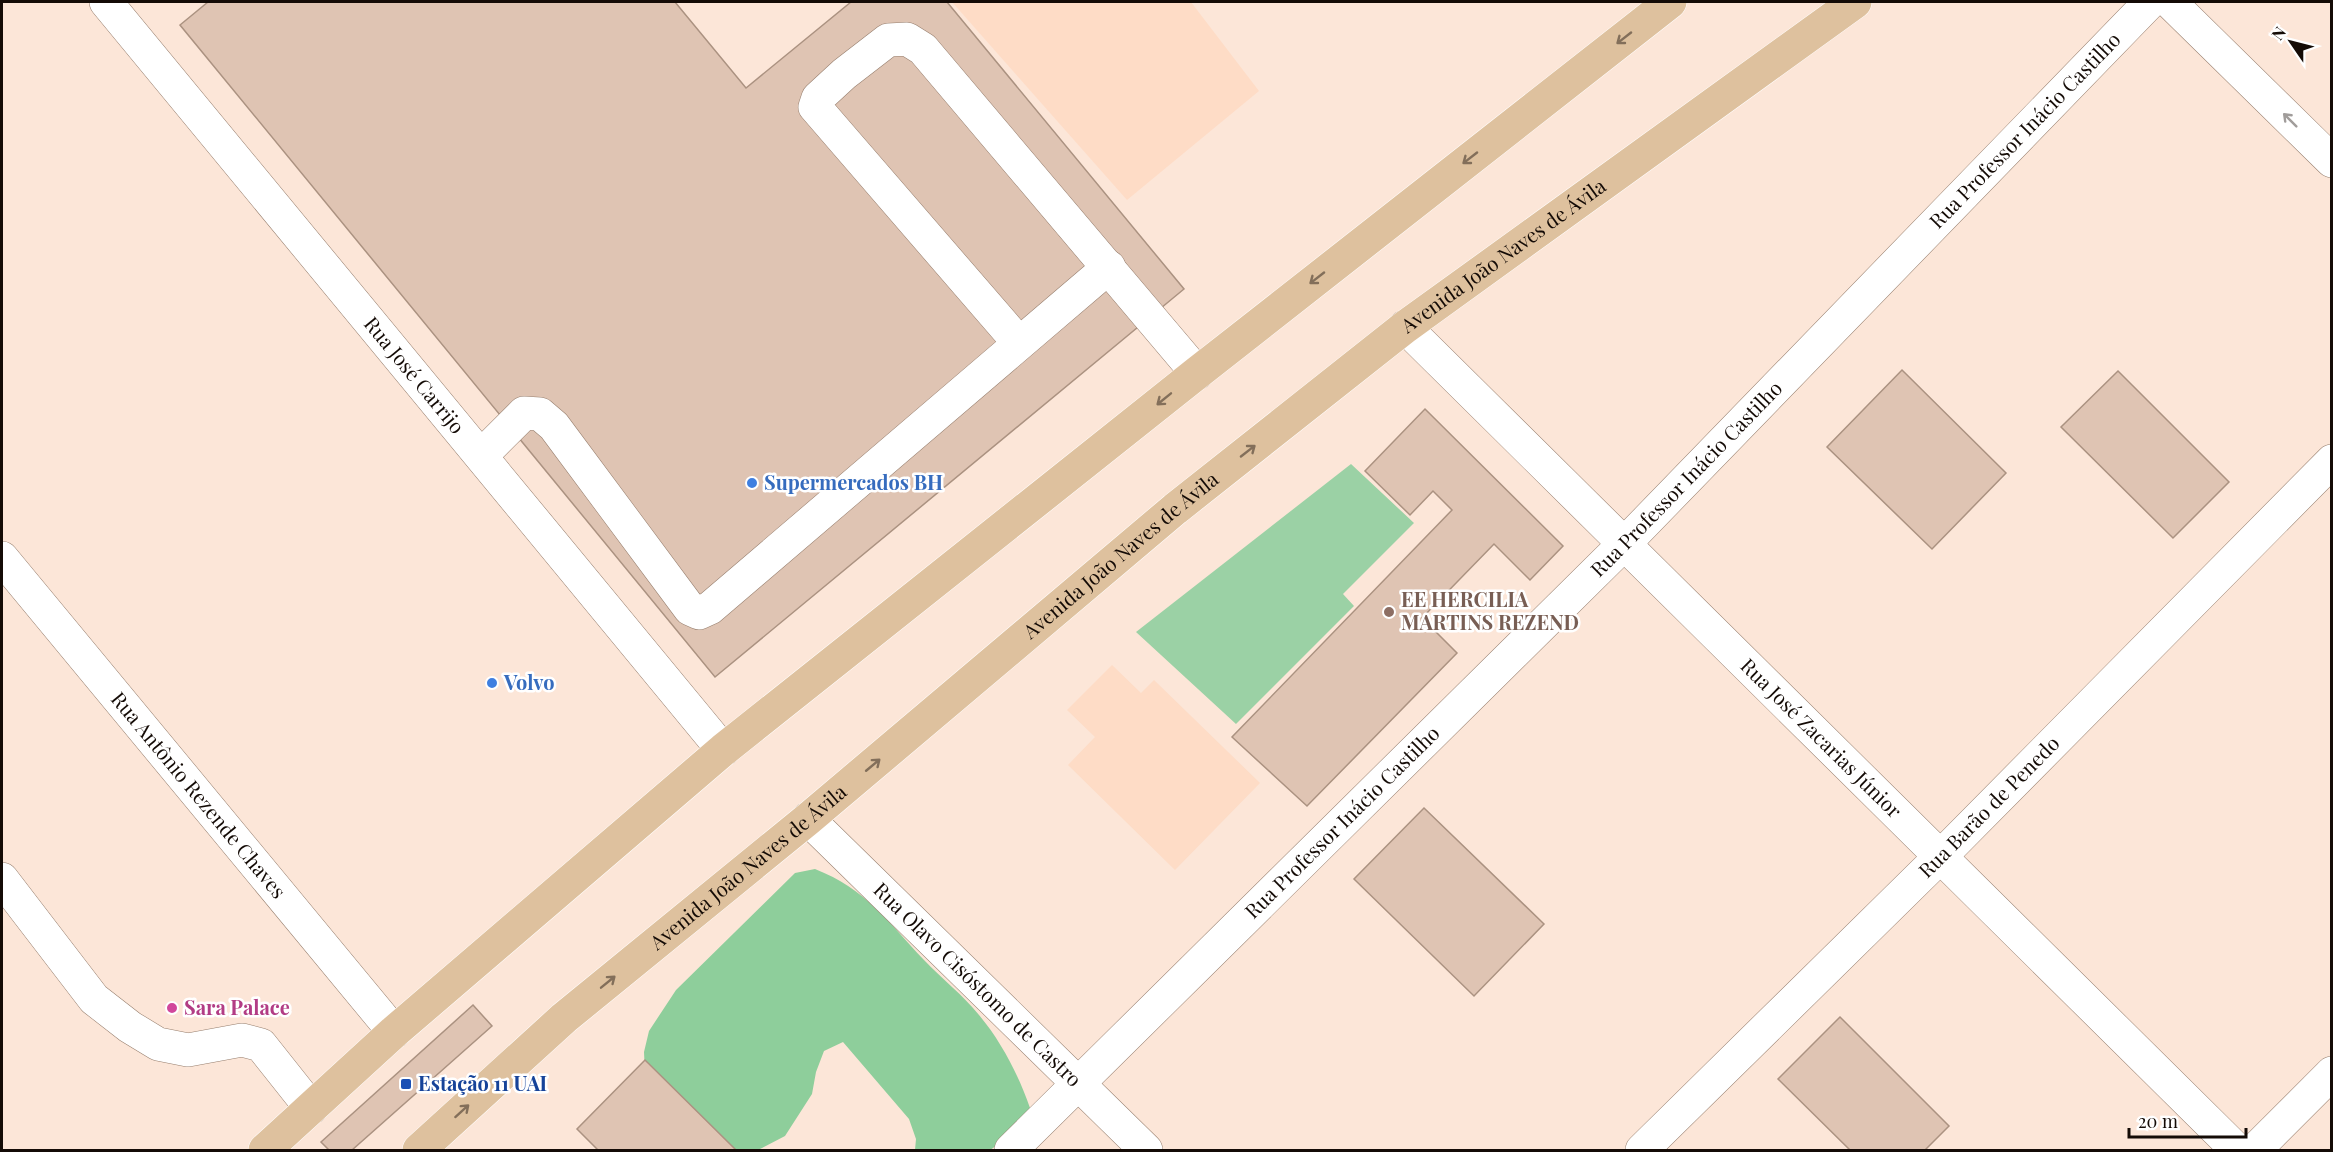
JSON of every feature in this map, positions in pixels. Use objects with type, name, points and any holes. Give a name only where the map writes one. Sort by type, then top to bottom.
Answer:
[{"type":"main road","points":[[265,1150],[394,1032],[723,750],[1197,373],[1670,2]]},
{"type":"main road","name":"Avenida João Naves de Ávila","points":[[419,1150],[564,1018],[808,819],[1175,509],[1405,327],[1855,2]]},
{"type":"street","name":"Rua José Carrijo","points":[[106,2],[723,750]]},
{"type":"street","name":"Rua Professor Inácio Castilho","points":[[1011,1150],[1625,543],[2150,2]]},
{"type":"street","points":[[2170,2],[2331,161]]},
{"type":"street","points":[[1019,343],[815,107],[818,98],[844,74],[888,40],[907,39],[923,49],[1197,373]]},
{"type":"street","points":[[481,456],[524,413],[540,414],[554,426],[690,609],[699,613],[710,608],[1109,267]]},
{"type":"street","name":"Rua José Zacarias Júnior","points":[[1405,327],[2237,1150]]},
{"type":"street","name":"Rua Barão de Penedo","points":[[1642,1150],[1941,856],[2331,460]]},
{"type":"street","name":"Rua Antônio Rezende Chaves","points":[[2,558],[394,1032]]},
{"type":"street","name":"Rua Olavo Cisóstomo de Castro","points":[[808,819],[1146,1150]]},
{"type":"street","points":[[2,879],[94,999],[130,1028],[158,1044],[188,1050],[242,1040],[261,1045],[311,1108]]},
{"type":"street","points":[[2255,1150],[2331,1073]]},
{"type":"shaded area","points":[[952,2],[1191,2],[1259,91],[1127,200]]},
{"type":"shaded area","points":[[1112,665],[1141,693],[1154,680],[1260,783],[1175,870],[1068,765],[1095,737],[1067,710]]},
{"type":"green space","name":"EE HERCILIA MARTINS REZEND","points":[[1351,464],[1414,523],[1343,594],[1354,606],[1236,724],[1136,632]]},
{"type":"green space","points":[[815,869],[848,886],[875,908],[973,1008],[1002,1047],[1015,1071],[1030,1108],[1002,1142],[990,1150],[915,1150],[916,1139],[909,1119],[843,1042],[824,1051],[816,1072],[812,1094],[785,1136],[758,1150],[723,1148],[645,1074],[644,1052],[649,1031],[676,990],[795,873]]},
{"type":"building","name":"Supermercados BH","points":[[208,2],[675,2],[746,88],[851,2],[947,2],[1184,289],[715,677],[180,25]]},
{"type":"building","points":[[1902,370],[2006,473],[1932,549],[1827,447]]},
{"type":"building","points":[[2118,371],[2229,482],[2173,538],[2061,427]]},
{"type":"building","name":"EE HERCILIA MARTINS REZEND","points":[[1425,409],[1563,546],[1530,580],[1494,544],[1422,618],[1457,653],[1307,806],[1232,737],[1452,510],[1433,491],[1410,515],[1365,471]]},
{"type":"building","points":[[1424,808],[1544,924],[1474,996],[1354,879]]},
{"type":"building","name":"Estação 11 UAI","points":[[473,1005],[492,1026],[352,1150],[329,1150],[321,1142]]},
{"type":"building","points":[[1840,1017],[1949,1126],[1925,1150],[1850,1150],[1778,1079]]},
{"type":"building","points":[[645,1060],[736,1150],[598,1150],[577,1129]]},
{"type":"place","name":"Supermercados BH","points":[[752,483]]},
{"type":"place","name":"EE HERCILIA MARTINS REZEND","points":[[1389,612]]},
{"type":"place","name":"Volvo","points":[[492,683]]},
{"type":"place","name":"Sara Palace","points":[[172,1008]]},
{"type":"place","name":"Estação 11 UAI","points":[[406,1084]]}]
